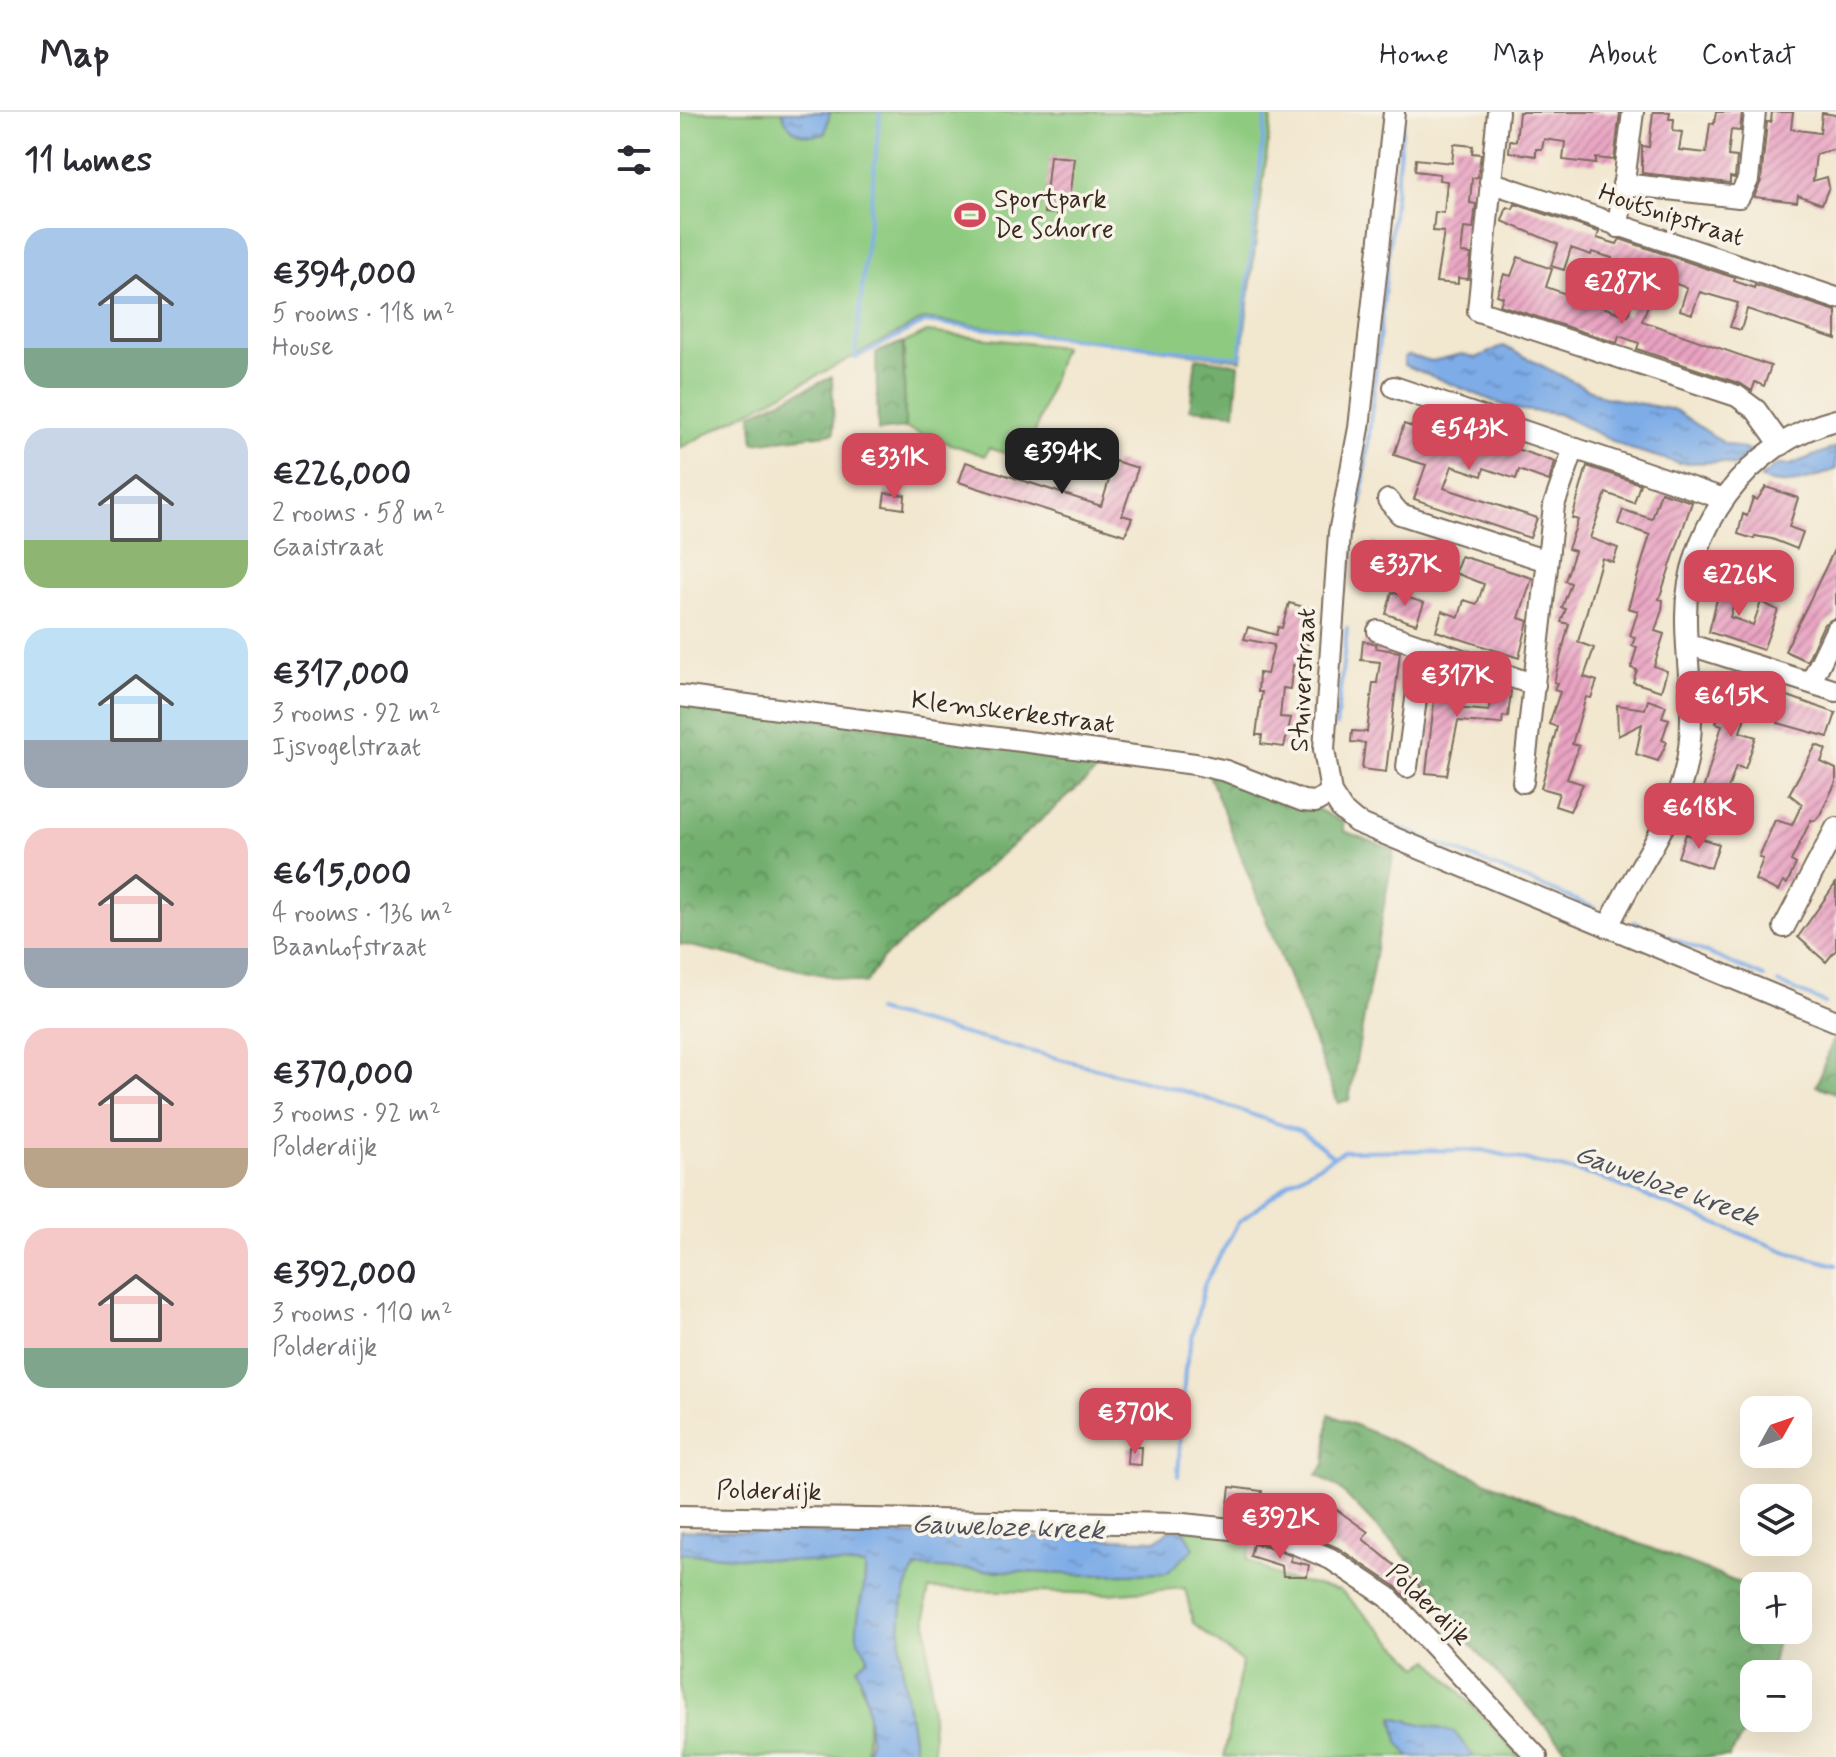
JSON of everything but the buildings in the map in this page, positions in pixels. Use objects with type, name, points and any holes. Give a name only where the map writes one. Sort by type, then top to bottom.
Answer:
[{"type":"street","name":"Stuiverstraat","points":[[1331,793],[1324,749],[1339,533],[1359,428],[1394,112]]},
{"type":"street","points":[[1498,112],[1478,311],[1737,396],[1756,410],[1781,445]]},
{"type":"street","points":[[1618,227],[1633,112]]},
{"type":"street","points":[[1623,184],[1739,197],[1748,180],[1755,112]]},
{"type":"street","name":"Houtsnipstraat","points":[[1490,182],[1836,298]]},
{"type":"street","points":[[1394,387],[1724,499]]},
{"type":"street","points":[[1608,927],[1625,889],[1669,816],[1685,772],[1693,705],[1687,644],[1691,572],[1705,532],[1724,499],[1749,471],[1781,445],[1810,429],[1836,420]]},
{"type":"street","points":[[1523,782],[1554,505],[1574,448]]},
{"type":"street","points":[[1388,500],[1400,514],[1547,561]]},
{"type":"street","points":[[1811,682],[1836,630]]},
{"type":"street","points":[[1378,631],[1535,685]]},
{"type":"street","points":[[1687,644],[1836,691]]},
{"type":"street","points":[[1407,767],[1423,646]]},
{"type":"street","name":"Klemskerkestraat","points":[[680,696],[1195,764],[1226,771],[1303,801],[1315,802],[1331,793]]},
{"type":"street","points":[[1331,793],[1342,810],[1356,822],[1836,1021]]},
{"type":"street","points":[[1784,927],[1835,833]]},
{"type":"street","name":"Polderdijk","points":[[680,1516],[1097,1526],[1193,1524],[1270,1533],[1331,1559],[1388,1597],[1537,1757]]},
{"type":"green space","name":"Sportpark De Schorre","points":[[680,112],[1272,112],[1241,360],[924,319],[680,448]]},
{"type":"green space","points":[[927,332],[1063,347],[1026,460],[989,448],[985,456],[905,428],[904,343]]},
{"type":"green space","points":[[903,342],[905,428],[878,431],[876,353]]},
{"type":"green space","points":[[1196,358],[1239,364],[1235,413],[1190,409]]},
{"type":"green space","points":[[832,377],[834,433],[754,443],[751,414]]},
{"type":"green space","points":[[680,702],[1113,757],[882,959],[865,984],[680,944]]},
{"type":"green space","points":[[1208,772],[1317,809],[1343,822],[1344,831],[1394,850],[1349,1100],[1338,1103]]},
{"type":"green space","points":[[1836,1032],[1836,1093],[1816,1086]]},
{"type":"green space","points":[[1329,1414],[1549,1508],[1740,1583],[1740,1644],[1776,1644],[1773,1660],[1740,1660],[1740,1732],[1745,1732],[1729,1757],[1573,1757],[1431,1600],[1439,1592],[1341,1490],[1317,1475],[1325,1464]]},
{"type":"green space","points":[[1184,1529],[1254,1535],[1247,1559],[1281,1578],[1340,1590],[1419,1667],[1430,1660],[1520,1757],[1224,1757],[1242,1662],[1193,1623],[1185,1588],[1107,1594],[929,1589],[926,1603],[934,1757],[916,1757],[900,1633],[907,1585],[917,1567],[1089,1575],[1167,1573]]},
{"type":"green space","points":[[680,1553],[865,1565],[866,1583],[860,1602],[868,1658],[860,1683],[868,1712],[866,1757],[680,1757]]},
{"type":"water","points":[[782,112],[830,112],[825,134],[811,136],[798,133],[788,125]]},
{"type":"water","points":[[1503,346],[1604,397],[1675,410],[1724,443],[1750,451],[1734,466],[1721,462],[1678,463],[1627,448],[1558,414],[1513,409],[1404,365],[1404,358],[1408,355],[1432,361],[1462,354],[1476,358]]},
{"type":"water","points":[[1836,447],[1836,469],[1827,473],[1789,483],[1760,478],[1777,465],[1790,465]]},
{"type":"water","points":[[1184,1529],[1194,1548],[1167,1573],[1089,1575],[917,1567],[907,1585],[900,1633],[916,1757],[866,1757],[870,1740],[866,1696],[857,1667],[868,1658],[857,1636],[865,1566],[680,1553],[680,1530],[1157,1540],[1169,1530]]},
{"type":"water","points":[[1393,1717],[1454,1732],[1474,1757],[1410,1757],[1398,1742]]},
{"type":"waterway","points":[[855,358],[880,112]]},
{"type":"waterway","points":[[855,358],[925,322],[1240,357],[1266,112]]},
{"type":"waterway","points":[[1361,506],[1404,112]]},
{"type":"waterway","points":[[1336,726],[1347,628]]},
{"type":"waterway","points":[[1357,810],[1595,908]]},
{"type":"waterway","points":[[1634,922],[1764,977]]},
{"type":"waterway","points":[[1778,983],[1825,1003]]},
{"type":"waterway","points":[[876,1011],[1187,1092],[1302,1132],[1334,1157]]},
{"type":"waterway","name":"Gauweloze kreek","points":[[1178,1476],[1185,1369],[1204,1285],[1238,1223],[1290,1182],[1344,1151],[1482,1150],[1595,1176],[1790,1253],[1836,1265]]},
{"type":"place","name":"Sportpark De Schorre","points":[[970,215]]}]
